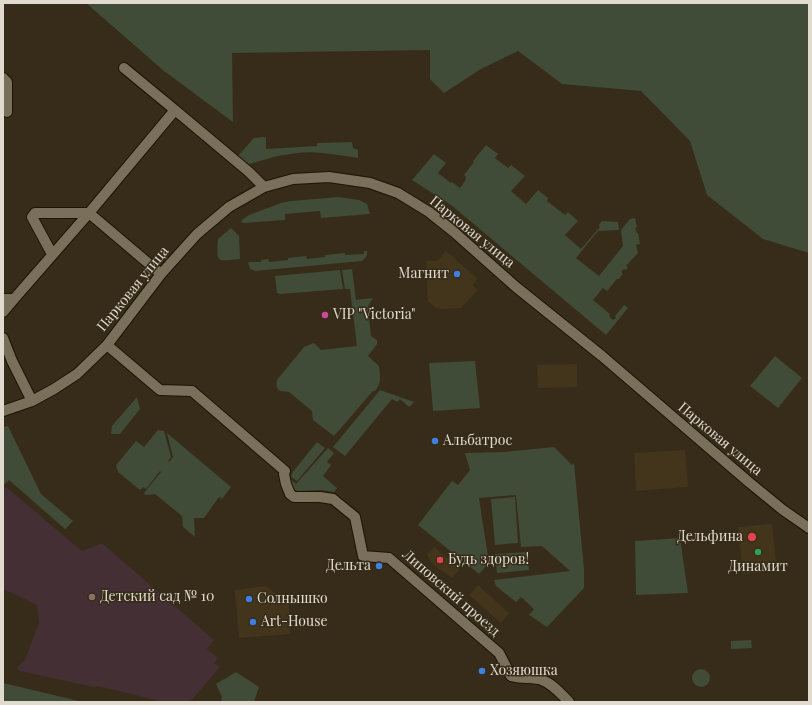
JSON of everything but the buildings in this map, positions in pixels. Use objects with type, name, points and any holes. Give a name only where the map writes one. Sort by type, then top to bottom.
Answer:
[{"type":"street","points":[[124,68],[249,172],[264,187]]},
{"type":"street","points":[[3,78],[7,82],[7,112]]},
{"type":"street","points":[[3,312],[89,213],[175,110]]},
{"type":"street","name":"Парковая улица","points":[[3,411],[32,401],[77,374],[107,345],[161,274],[198,234],[230,207],[264,187],[293,178],[329,177],[370,183],[398,193],[429,212],[516,287],[602,356],[756,488],[783,510],[809,528]]},
{"type":"street","points":[[52,254],[32,217],[35,213],[89,213],[161,274]]},
{"type":"street","points":[[3,299],[14,300]]},
{"type":"street","points":[[3,338],[12,362],[32,401]]},
{"type":"street","name":"Липовский проезд","points":[[107,345],[160,390],[192,391],[285,471],[284,474],[286,484],[290,494],[294,497],[320,496],[333,499],[340,504],[355,517],[363,556],[389,558],[499,653],[510,676],[542,679],[558,690],[569,702]]},
{"type":"shaded area","points":[[446,251],[477,278],[473,286],[478,290],[461,308],[438,309],[428,302],[426,261],[437,261]]},
{"type":"shaded area","points":[[577,364],[577,387],[538,388],[537,365]]},
{"type":"shaded area","points":[[685,450],[688,487],[636,491],[634,453]]},
{"type":"shaded area","name":"Детский сад № 10","points":[[6,487],[82,551],[102,543],[214,640],[207,649],[218,658],[214,663],[220,667],[190,702],[164,702],[98,686],[93,687],[20,671],[17,668],[25,660],[39,623],[37,605],[3,589],[3,490]]},
{"type":"shaded area","points":[[772,524],[777,571],[743,574],[738,527]]},
{"type":"shaded area","name":"Будь здоров!","points":[[434,547],[460,569],[452,578],[433,565],[427,555]]},
{"type":"shaded area","points":[[478,585],[509,613],[501,623],[469,595]]},
{"type":"shaded area","points":[[266,586],[289,605],[290,634],[239,638],[235,590]]},
{"type":"green space","points":[[86,3],[809,3],[809,253],[763,239],[707,195],[690,141],[641,91],[562,84],[518,51],[481,69],[444,93],[430,79],[430,50],[232,53],[233,122],[164,71]]},
{"type":"green space","points":[[254,138],[266,138],[266,149],[317,146],[317,143],[352,142],[353,148],[358,150],[358,158],[312,152],[283,155],[246,165],[237,157]]},
{"type":"green space","points":[[486,145],[498,154],[495,158],[508,168],[511,165],[525,176],[511,191],[526,204],[538,190],[548,198],[547,201],[565,215],[568,212],[578,221],[565,235],[581,249],[600,227],[599,225],[602,221],[618,222],[619,230],[598,231],[576,258],[599,276],[623,246],[621,230],[630,219],[635,218],[637,227],[635,228],[638,233],[640,244],[636,245],[638,253],[626,266],[628,267],[626,270],[624,269],[621,272],[623,274],[619,279],[617,279],[607,291],[603,288],[593,300],[610,314],[609,316],[613,320],[616,318],[615,316],[624,305],[628,308],[606,335],[451,205],[412,180],[434,154],[446,163],[438,173],[460,188],[465,181],[466,177],[464,175]]},
{"type":"green space","points":[[338,197],[359,200],[367,204],[370,214],[321,218],[320,211],[285,214],[285,220],[241,222],[249,215],[281,203]]},
{"type":"green space","points":[[231,228],[239,236],[240,259],[222,260],[218,257],[217,253],[218,239]]},
{"type":"green space","points":[[364,251],[367,251],[367,256],[362,261],[255,271],[250,269],[248,262],[261,262],[261,260],[268,259],[269,262],[306,256],[307,259],[345,253],[345,255],[364,254]]},
{"type":"green space","points":[[352,269],[356,300],[373,298],[368,306],[371,336],[377,340],[377,344],[368,356],[379,366],[380,379],[379,385],[375,391],[373,391],[334,436],[313,420],[312,411],[289,392],[280,391],[277,388],[276,383],[304,347],[314,343],[321,350],[357,346],[350,289],[345,289],[342,270]]},
{"type":"green space","points":[[340,270],[343,289],[277,293],[275,276]]},
{"type":"green space","points":[[775,356],[802,378],[778,408],[750,386]]},
{"type":"green space","points":[[475,361],[480,408],[433,411],[429,363]]},
{"type":"green space","points":[[380,390],[414,402],[409,407],[400,399],[397,402],[392,399],[345,456],[333,447]]},
{"type":"green space","points":[[137,397],[140,409],[120,434],[111,434],[112,426]]},
{"type":"green space","points":[[8,426],[41,494],[73,521],[65,529],[9,480],[3,486],[3,427]]},
{"type":"green space","points":[[158,430],[164,431],[171,457],[168,461],[169,462],[173,457],[167,433],[231,487],[222,499],[219,497],[204,518],[194,518],[195,537],[183,527],[182,516],[155,494],[146,495],[144,493],[161,472],[160,471],[146,489],[143,487],[140,490],[118,472],[116,465],[136,441],[144,447]]},
{"type":"green space","points":[[317,442],[325,448],[297,481],[291,477],[292,473]]},
{"type":"green space","points":[[554,447],[572,465],[574,463],[584,569],[584,588],[547,627],[529,615],[534,609],[521,597],[516,602],[496,586],[494,580],[570,571],[542,546],[521,547],[515,495],[479,498],[489,563],[479,574],[418,525],[452,481],[458,485],[470,470],[465,453],[504,452]]},
{"type":"green space","points":[[328,448],[334,453],[327,462],[331,465],[323,476],[337,488],[334,492],[322,490],[298,491],[292,489],[288,477],[296,484]]},
{"type":"green space","points":[[515,497],[518,543],[495,545],[491,499]]},
{"type":"green space","points":[[680,538],[688,593],[636,595],[635,541]]},
{"type":"green space","points":[[527,552],[529,570],[497,573],[495,554]]},
{"type":"green space","points":[[751,640],[752,648],[731,649],[731,641]]},
{"type":"green space","points":[[701,669],[707,672],[710,678],[707,684],[701,687],[695,684],[692,678],[695,672]]},
{"type":"green space","points":[[236,672],[259,687],[254,702],[221,702],[222,697],[216,684]]},
{"type":"green space","points":[[3,683],[83,702],[3,702]]},
{"type":"place","name":"Магнит","points":[[457,274]]},
{"type":"place","name":"VIP \"Victoria\"","points":[[325,315]]},
{"type":"place","name":"Альбатрос","points":[[435,441]]},
{"type":"place","name":"Дельфина","points":[[752,537]]},
{"type":"place","name":"Динамит","points":[[758,552]]},
{"type":"place","name":"Будь здоров!","points":[[440,560]]},
{"type":"place","name":"Дельта","points":[[379,566]]},
{"type":"place","name":"Детский сад № 10","points":[[92,597]]},
{"type":"place","name":"Солнышко","points":[[249,599]]},
{"type":"place","name":"Art-House","points":[[253,622]]},
{"type":"place","name":"Хозяюшка","points":[[482,671]]}]
